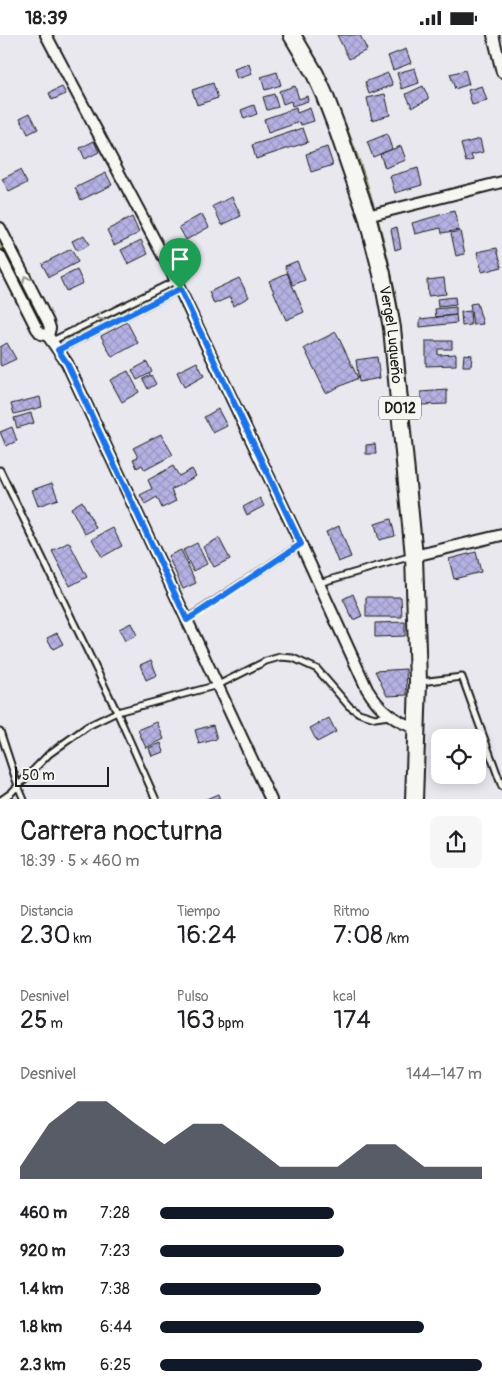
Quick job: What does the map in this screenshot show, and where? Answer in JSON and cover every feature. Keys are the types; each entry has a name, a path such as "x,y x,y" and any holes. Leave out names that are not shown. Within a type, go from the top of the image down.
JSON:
{"main road":[{"name":"Vergel Luqueño","path":"292,35 315,74 324,94 367,215 382,274 392,328 414,556 418,682 414,799"}],"street":[{"path":"46,35 178,285 301,544 367,689 373,700 389,716 416,728"},
{"path":"493,35 502,72"},
{"path":"367,215 502,182"},
{"path":"0,229 48,322 53,342 67,363 271,799"},
{"path":"0,256 40,334 53,342"},
{"path":"414,556 502,535"}],"lane":[{"path":"53,342 178,285"},
{"path":"53,342 178,285"},
{"path":"0,470 117,712 156,799"},
{"path":"187,620 301,544"},
{"path":"319,583 414,556"},
{"path":"1,799 11,793 49,754 88,726 117,712 218,685 266,661 280,657 293,658 317,669 348,706 358,713 375,718 389,716"},
{"path":"418,682 462,677 502,787"},
{"path":"0,731 24,799"}],"green space":[{"path":"327,82 349,132 376,210 395,290 401,328 417,501 424,614 426,703 423,799 420,799 400,345"},
{"path":"0,237 46,328 45,330 42,330 0,247"},
{"path":"167,289 168,292 69,340 67,339"}],"building":[{"path":"337,35 360,35 367,50 349,59"},
{"path":"406,49 411,63 393,70 388,56"},
{"path":"249,64 252,74 237,79 234,69"},
{"path":"415,68 419,83 402,89 397,73"},
{"path":"465,70 469,84 455,89 450,74"},
{"path":"277,72 281,85 265,90 261,77"},
{"path":"388,73 393,85 369,94 365,82"},
{"path":"213,83 218,98 197,105 192,90"},
{"path":"295,86 299,99 307,96 308,101 292,106 291,101 283,104 279,91"},
{"path":"423,86 429,99 412,107 406,94"},
{"path":"482,86 487,101 472,105 468,90"},
{"path":"62,87 66,94 52,100 49,93"},
{"path":"274,94 278,107 267,110 263,97"},
{"path":"385,94 390,115 372,120 367,98"},
{"path":"254,105 257,114 244,119 241,110"},
{"path":"296,108 297,113 310,108 314,121 301,125 300,122 268,133 264,119"},
{"path":"30,113 38,129 28,134 20,118"},
{"path":"303,128 308,142 256,159 252,145"},
{"path":"387,134 392,149 373,157 367,142"},
{"path":"480,139 483,152 471,155 473,160 466,162 461,144"},
{"path":"94,141 99,152 85,159 80,148"},
{"path":"401,146 406,160 385,168 380,154"},
{"path":"327,147 333,165 311,172 306,154"},
{"path":"418,168 422,185 395,193 390,176"},
{"path":"20,170 27,183 9,192 2,179"},
{"path":"106,173 112,185 81,200 75,188"},
{"path":"232,197 241,216 222,225 213,206"},
{"path":"454,211 459,230 442,233 441,228 415,234 412,223"},
{"path":"202,214 209,227 186,240 179,227"},
{"path":"132,217 139,233 114,245 107,230"},
{"path":"397,227 401,248 395,250 391,229"},
{"path":"460,231 465,254 456,256 451,233"},
{"path":"84,235 89,245 77,251 72,241"},
{"path":"141,240 148,254 128,264 121,250"},
{"path":"497,248 502,267 482,272 477,252"},
{"path":"71,249 78,262 49,277 42,264"},
{"path":"297,261 305,280 293,285 285,266"},
{"path":"77,270 83,283 66,291 60,278"},
{"path":"287,273 304,312 286,320 269,281"},
{"path":"239,278 249,297 233,306 230,297 214,304 209,292"},
{"path":"444,278 446,294 428,296 427,280"},
{"path":"455,297 456,305 438,307 437,299"},
{"path":"477,303 483,324 473,325 470,304"},
{"path":"456,307 456,315 436,317 435,309"},
{"path":"470,311 471,325 462,326 461,312"},
{"path":"456,315 457,323 420,327 420,319"},
{"path":"127,322 138,343 112,357 101,336"},
{"path":"336,332 358,378 326,393 304,348"},
{"path":"426,341 452,341 452,349 438,349 438,355 456,354 456,365 426,366"},
{"path":"7,343 16,359 1,366 0,347"},
{"path":"464,354 472,355 471,366 463,366"},
{"path":"377,357 380,378 359,382 356,360"},
{"path":"147,362 152,372 137,380 132,370"},
{"path":"197,362 204,376 184,387 177,372"},
{"path":"128,371 139,392 122,402 110,380"},
{"path":"151,375 156,384 148,389 143,379"},
{"path":"447,390 447,404 421,405 421,392"},
{"path":"40,397 42,407 14,414 11,404"},
{"path":"218,409 227,426 213,433 204,417"},
{"path":"31,413 34,423 17,428 14,418"},
{"path":"12,427 17,441 6,446 0,432"},
{"path":"161,434 173,455 145,470 142,465 137,468 133,459 138,457 133,448"},
{"path":"375,444 376,454 366,454 366,445"},
{"path":"173,466 179,476 192,469 196,476 171,490 176,501 162,508 157,497 145,504 140,495 152,489 148,480"},
{"path":"52,483 58,499 38,506 32,490"},
{"path":"260,498 264,506 247,515 243,507"},
{"path":"82,501 96,528 85,534 71,508"},
{"path":"391,519 395,536 379,540 375,524"},
{"path":"339,526 351,557 338,562 326,532"},
{"path":"113,528 122,546 102,557 92,539"},
{"path":"219,538 230,559 214,567 203,547"},
{"path":"69,542 87,577 70,586 52,551"},
{"path":"197,543 207,564 193,571 183,550"},
{"path":"181,550 196,583 183,589 168,556"},
{"path":"476,552 481,572 454,579 449,559"},
{"path":"353,594 362,616 353,620 343,599"},
{"path":"366,597 401,597 402,617 366,617"},
{"path":"405,622 405,636 375,637 375,623"},
{"path":"131,623 137,635 125,641 119,629"},
{"path":"57,633 63,644 53,649 47,638"},
{"path":"151,660 157,675 146,680 140,665"},
{"path":"406,669 407,695 387,696 375,671"},
{"path":"329,718 336,732 317,742 310,728"},
{"path":"157,722 164,739 146,748 138,730"},
{"path":"213,725 217,739 199,744 195,730"},
{"path":"161,743 164,752 152,756 149,748"},
{"path":"218,794 220,799 206,799"}],"route":[{"path":"180,289 301,544 187,620 67,363 58,350 180,289"}]}
